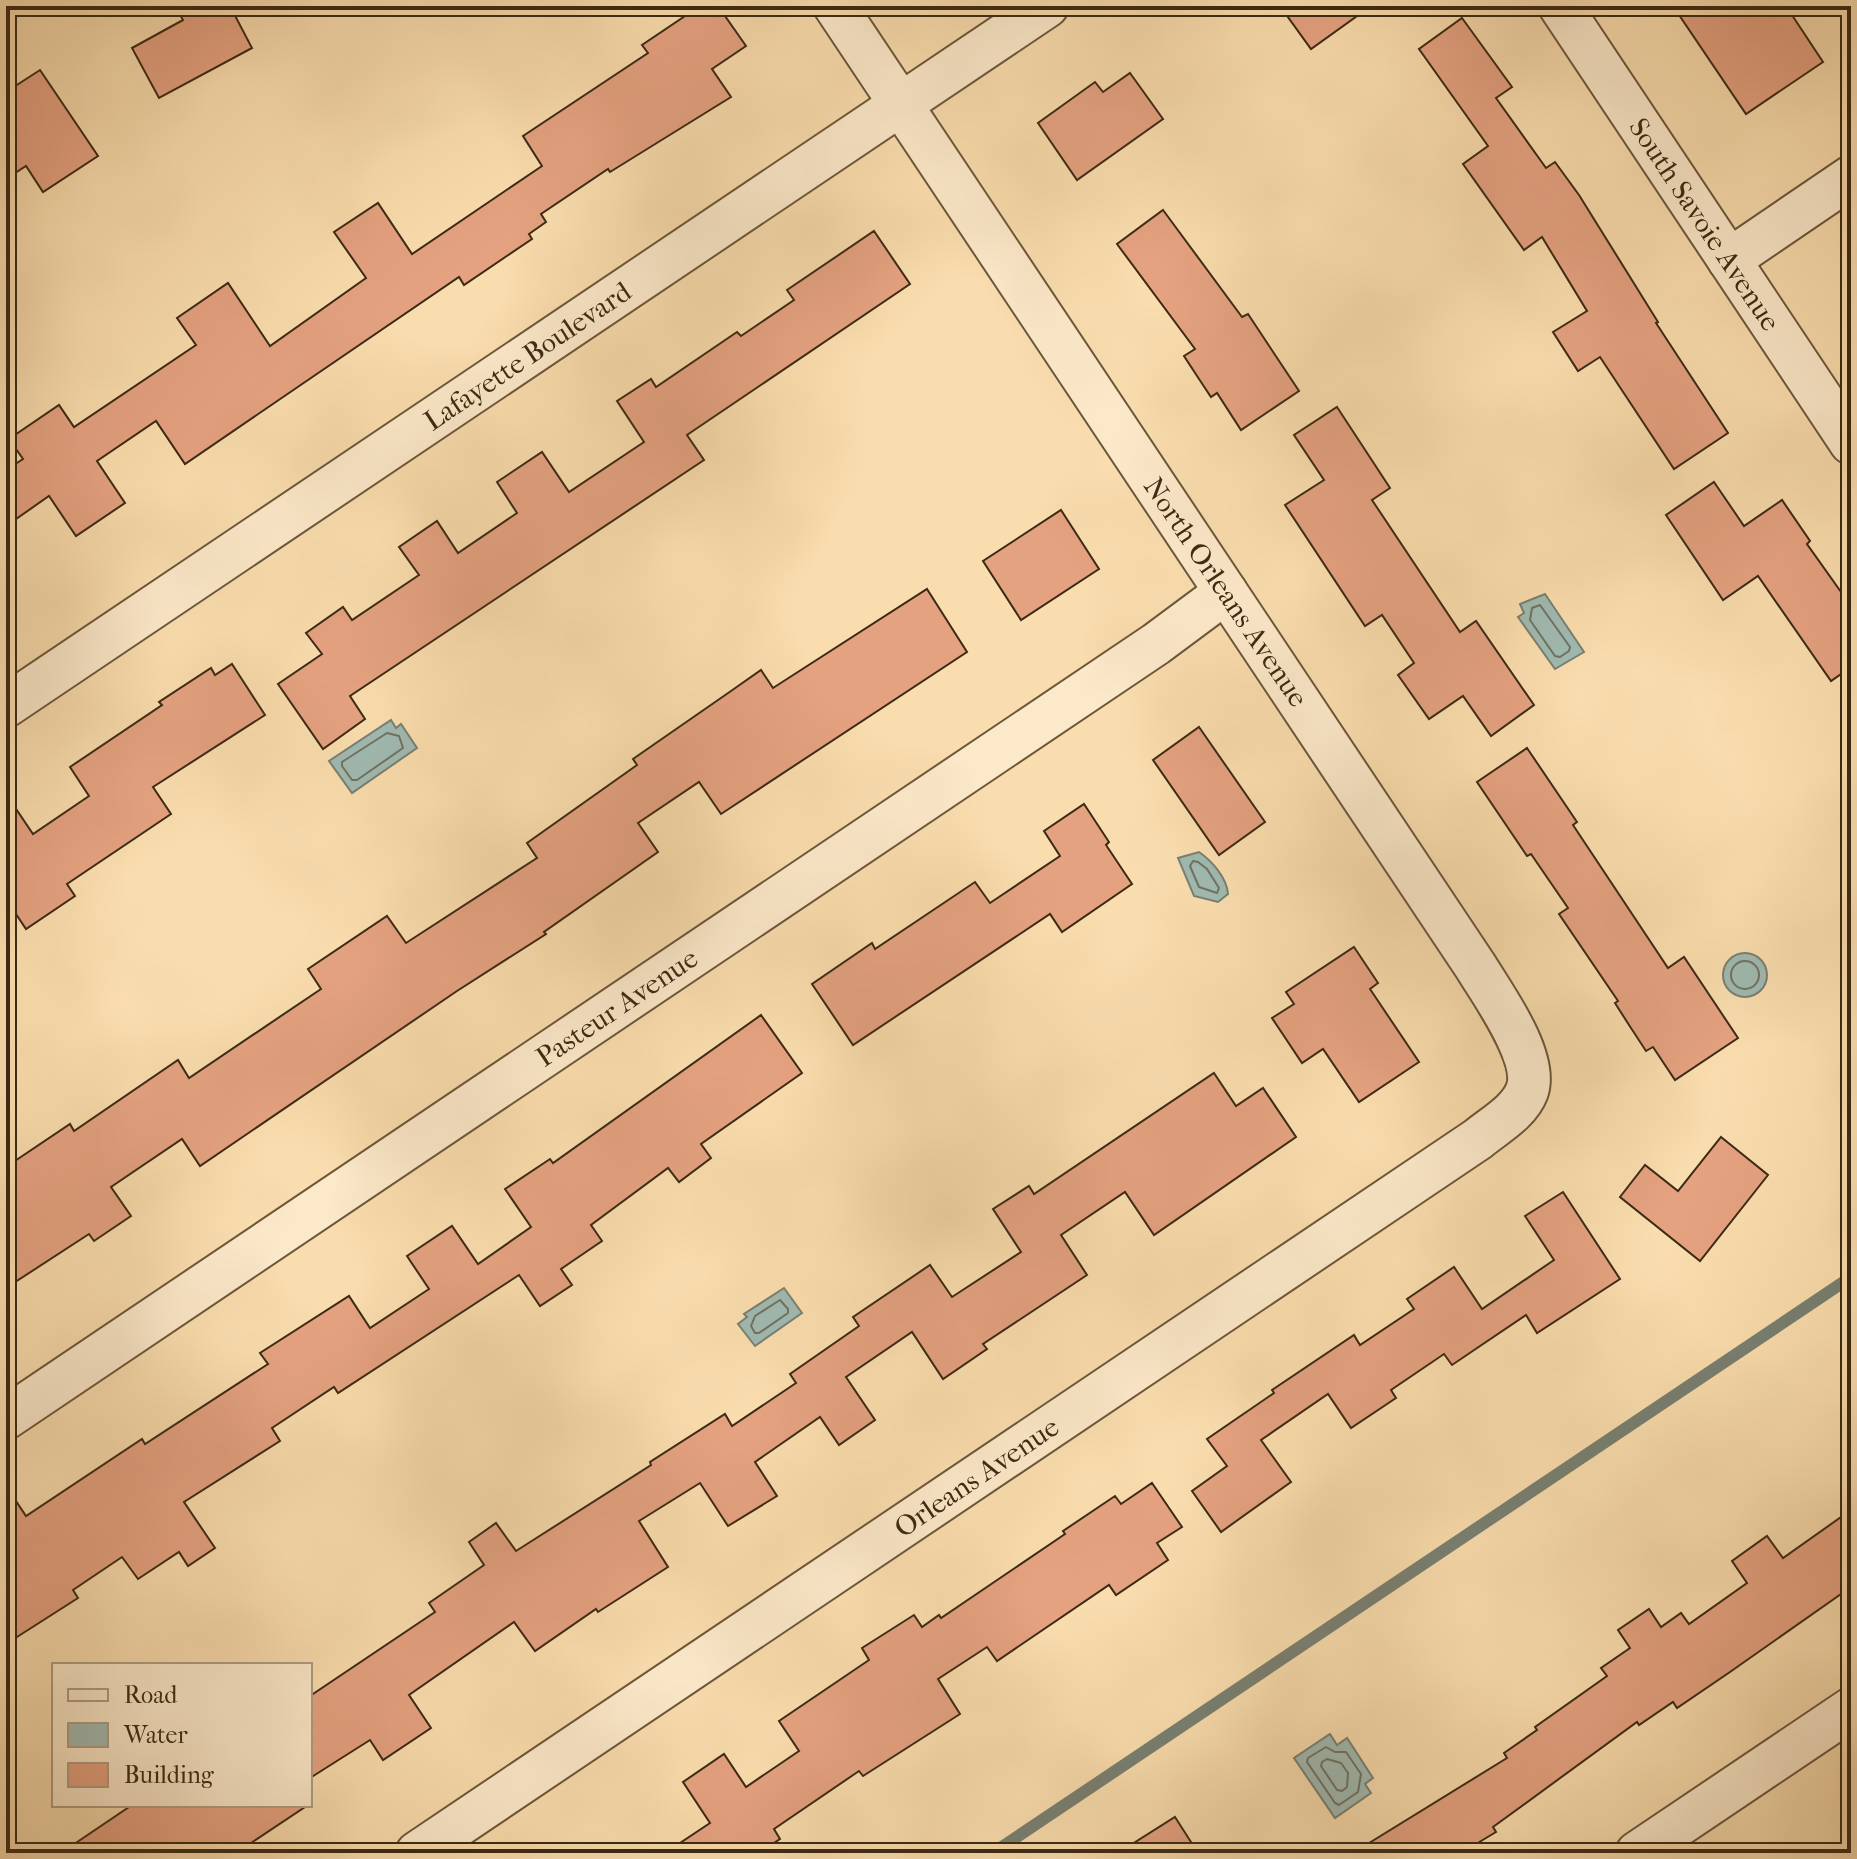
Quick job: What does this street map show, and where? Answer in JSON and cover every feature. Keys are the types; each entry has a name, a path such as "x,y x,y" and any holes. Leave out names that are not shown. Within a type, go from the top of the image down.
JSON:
{"street":[{"name":"North Orleans Avenue","path":"835,6 1476,967 1520,1044 1528,1067 1528,1090"},
{"name":"Lafayette Boulevard","path":"6,706 1047,6"},
{"name":"South Savoie Avenue","path":"1560,6 1851,443"},
{"path":"1729,260 1851,177"},
{"name":"Pasteur Avenue","path":"6,1418 1138,656 1226,592"},
{"name":"Orleans Avenue","path":"417,1853 1478,1139 1516,1109 1528,1090"},
{"path":"1637,1853 1851,1709"}],"water":[{"path":"1545,594 1584,652 1555,669 1518,617 1524,613 1520,604"},
{"path":"391,720 396,728 401,724 417,748 352,793 329,761"},
{"path":"1199,852 1214,865 1225,882 1228,894 1218,902 1194,896 1178,858"},
{"path":"1745,953 1761,959 1767,975 1761,991 1745,997 1729,991 1723,975 1729,959"},
{"path":"784,1288 802,1313 755,1346 738,1324 747,1317 744,1314"},
{"path":"1330,1734 1337,1745 1347,1738 1373,1778 1365,1784 1371,1793 1335,1818 1294,1758"}],"building":[{"path":"175,6 230,6 252,48 159,98 132,48 183,20"},
{"path":"700,6 718,6 746,46 712,69 731,97 610,172 608,169 541,214 546,222 529,234 532,239 464,285 459,277 185,464 156,421 97,461 125,503 76,536 49,496 6,526 6,470 23,459 9,439 59,405 74,427 196,345 177,318 228,283 270,346 366,278 334,232 378,203 412,254 542,166 523,136 648,53 642,45"},
{"path":"1280,6 1371,6 1311,49"},
{"path":"1673,6 1786,6 1823,62 1746,114"},
{"path":"1462,18 1512,87 1496,98 1546,168 1555,162 1579,195 1656,323 1728,433 1674,469 1600,357 1578,371 1553,332 1587,311 1542,237 1524,250 1463,164 1488,146 1419,49"},
{"path":"40,70 98,156 43,192 26,166 6,179 6,92"},
{"path":"1130,73 1163,119 1077,180 1038,123 1095,82 1103,92"},
{"path":"1163,210 1242,317 1248,314 1299,391 1241,430 1217,393 1211,397 1184,356 1195,349 1117,244"},
{"path":"874,231 910,284 687,435 704,460 350,696 365,719 323,749 278,684 322,654 306,633 343,607 352,620 419,575 399,547 437,521 458,553 517,513 497,482 542,452 569,492 644,442 617,401 651,379 656,387 737,332 741,336 794,300 787,290"},
{"path":"1337,407 1390,488 1372,500 1460,632 1476,621 1534,705 1491,736 1463,696 1429,719 1398,675 1414,663 1382,615 1365,626 1285,505 1324,480 1294,435"},
{"path":"1714,482 1744,526 1782,500 1810,541 1807,544 1851,606 1851,667 1831,681 1758,576 1723,600 1666,515"},
{"path":"1061,510 1099,569 1021,620 983,561"},
{"path":"927,589 967,652 721,814 699,782 638,823 658,852 544,932 546,934 200,1166 182,1139 111,1187 131,1216 94,1241 89,1234 6,1288 6,1167 70,1124 74,1131 178,1060 189,1078 321,989 308,969 387,916 406,943 537,858 527,843 637,765 633,759 761,670 773,688"},
{"path":"232,664 265,715 153,787 171,814 67,884 75,896 26,929 6,899 6,794 33,834 89,796 70,767 211,668 215,675"},
{"path":"1199,727 1265,822 1219,855 1153,760"},
{"path":"1527,748 1577,822 1573,825 1668,968 1684,957 1738,1038 1675,1080 1653,1047 1646,1051 1615,1003 1618,1001 1559,914 1568,908 1531,854 1527,856 1477,782"},
{"path":"1084,804 1132,884 1062,932 1050,914 853,1045 812,984 872,943 875,949 975,882 990,903 1060,856 1044,831"},
{"path":"1354,947 1378,983 1370,989 1419,1062 1359,1102 1323,1049 1302,1063 1272,1018 1294,1004 1286,992"},
{"path":"761,1015 802,1073 701,1144 711,1158 679,1182 668,1168 591,1225 602,1241 561,1269 572,1285 540,1306 519,1275 338,1393 334,1387 272,1428 280,1441 184,1502 215,1548 188,1566 179,1552 138,1579 122,1557 73,1590 78,1598 6,1644 6,1486 26,1516 142,1439 145,1444 268,1364 260,1353 349,1296 370,1328 429,1289 407,1256 452,1226 478,1264 531,1227 505,1189 550,1159 553,1163"},
{"path":"1214,1073 1236,1106 1263,1088 1296,1137 1154,1235 1125,1192 1061,1235 1087,1275 983,1344 987,1349 943,1379 912,1332 846,1377 875,1420 839,1445 820,1417 755,1462 777,1496 728,1526 700,1483 639,1521 668,1567 598,1612 596,1609 535,1651 514,1622 409,1695 431,1728 383,1760 370,1740 312,1777 312,1695 435,1612 429,1603 484,1565 469,1542 496,1523 516,1551 725,1414 732,1426 796,1383 790,1374 859,1326 853,1317 930,1265 952,1297 1021,1252 993,1209 1029,1186 1034,1194"},
{"path":"1721,1137 1768,1175 1700,1261 1620,1197 1645,1165 1678,1191"},
{"path":"1563,1192 1620,1279 1537,1333 1526,1315 1452,1365 1444,1354 1391,1390 1396,1398 1351,1428 1328,1394 1261,1440 1291,1482 1221,1532 1192,1491 1227,1466 1207,1439 1274,1393 1272,1390 1354,1335 1360,1345 1414,1309 1407,1299 1454,1267 1482,1309 1554,1260 1525,1216"},
{"path":"1152,1483 1182,1527 1157,1543 1168,1560 1116,1595 1109,1585 997,1661 987,1647 938,1679 960,1714 863,1776 859,1771 774,1829 780,1839 759,1853 665,1853 710,1823 683,1782 724,1754 746,1787 799,1751 779,1721 869,1660 862,1648 914,1615 922,1627 939,1615 941,1618 1065,1534 1063,1531 1115,1496 1121,1504"},
{"path":"1851,1510 1851,1587 1730,1672 1677,1708 1673,1702 1639,1725 1637,1722 1493,1827 1496,1832 1461,1853 1353,1853 1507,1758 1504,1753 1537,1730 1535,1727 1607,1676 1601,1668 1630,1648 1618,1630 1649,1609 1661,1627 1681,1613 1689,1624 1747,1583 1732,1561 1767,1536 1783,1558"},
{"path":"129,1807 305,1807 236,1853 61,1853"},
{"path":"1175,1817 1198,1853 1118,1853"}],"waterway":[{"path":"993,1853 1851,1277"}]}
